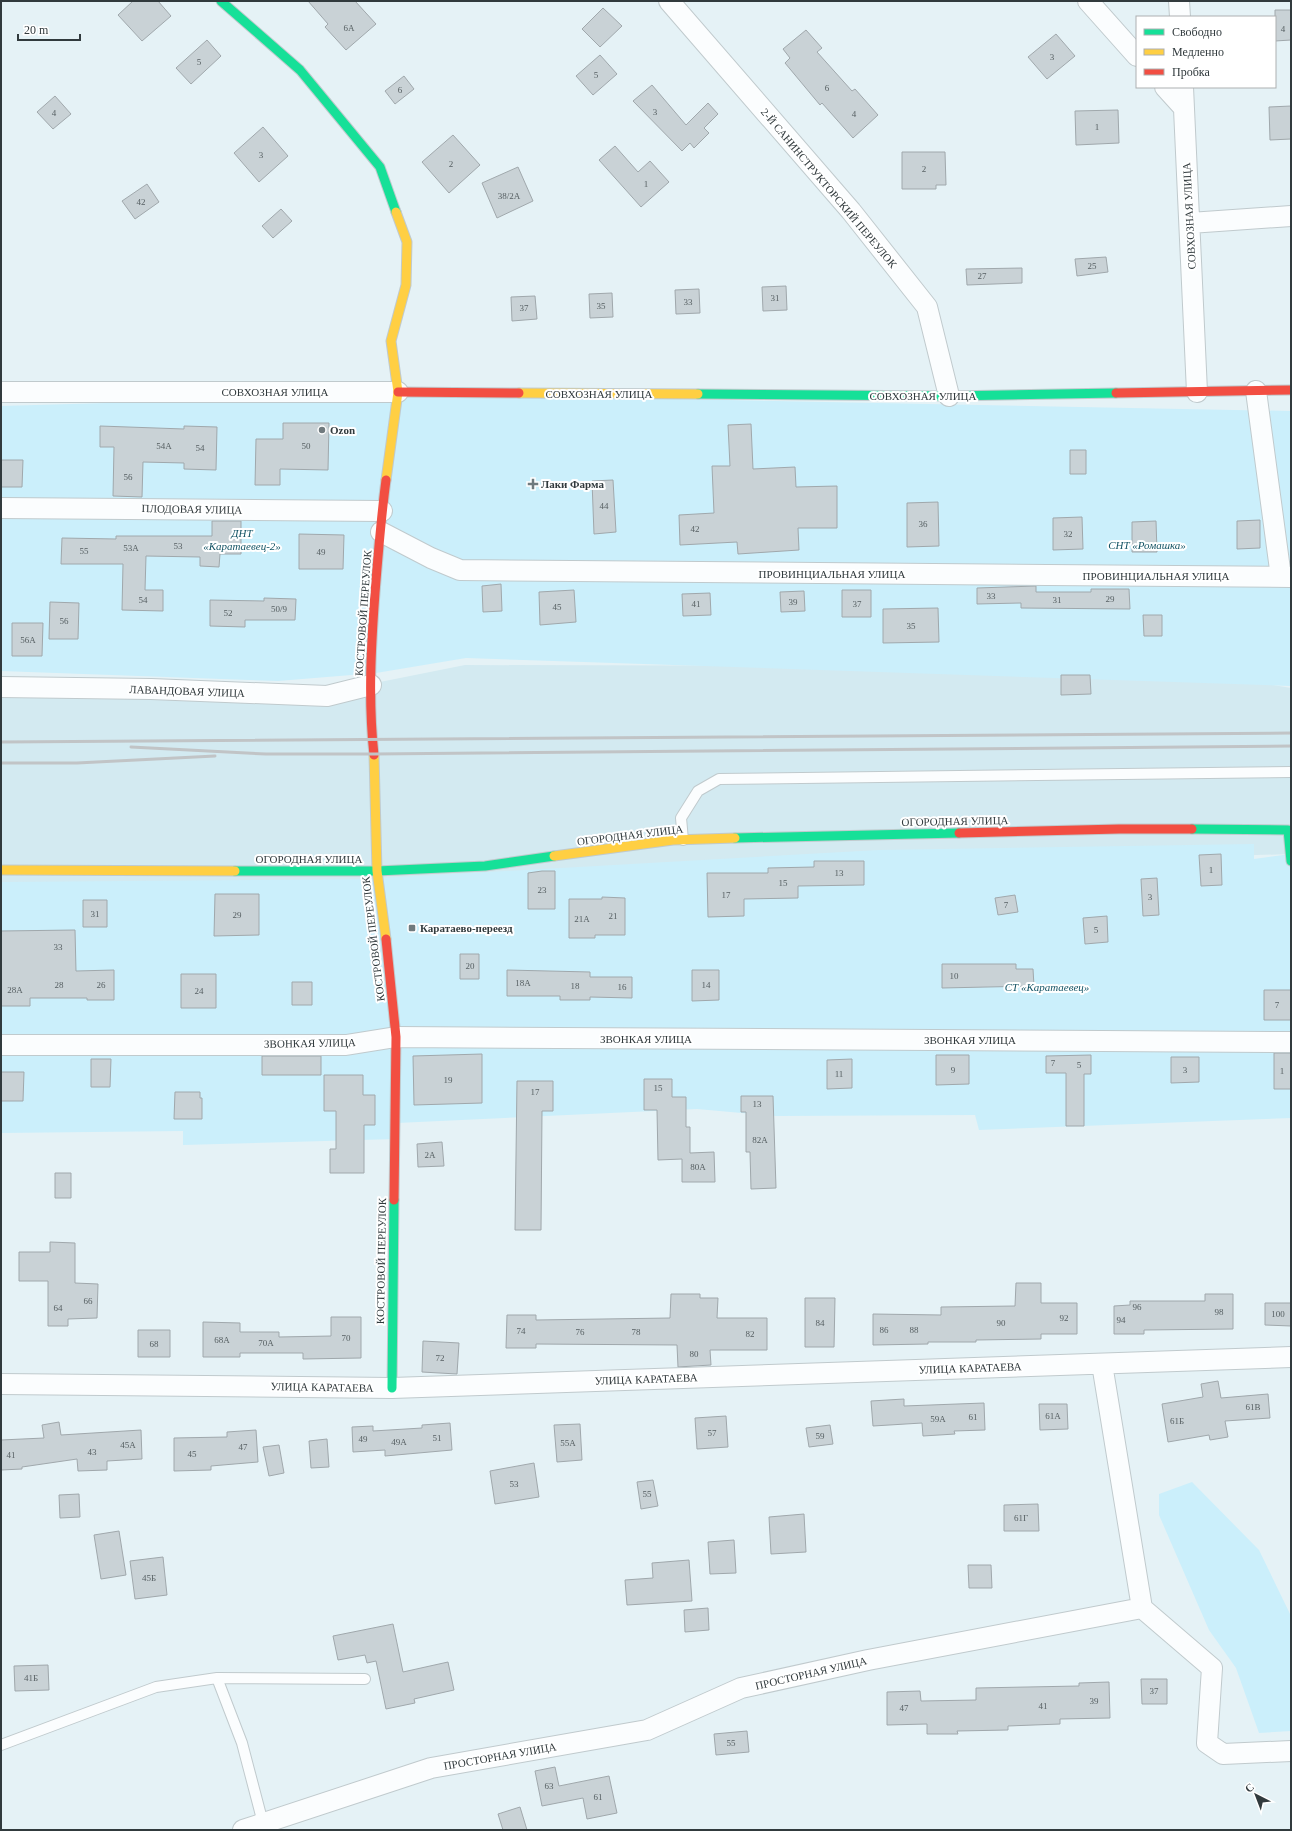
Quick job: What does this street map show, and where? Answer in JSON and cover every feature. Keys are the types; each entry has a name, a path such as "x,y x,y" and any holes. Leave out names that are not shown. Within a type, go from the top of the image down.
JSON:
{"street":[{"name":"КОСТРОВОЙ ПЕРЕУЛОК","path":"221,1 300,70 380,167 407,242 406,286 391,341 398,392 382,511 370,661 377,871 387,947 396,1037 392,1388"},
{"name":"2-Й САНИНСТРУКТОРСКИЙ ПЕРЕУЛОК","path":"669,1 852,211 928,307 949,396"},
{"path":"1088,1 1136,55"},
{"path":"1180,1 1180,16"},
{"path":"1166,88 1184,108"},
{"name":"СОВХОЗНАЯ УЛИЦА","path":"1183,88 1197,392"},
{"path":"1190,223 1291,216"},
{"path":"1256,390 1286,577"},
{"name":"СОВХОЗНАЯ УЛИЦА","path":"1,392 398,392 949,396 1291,390"},
{"name":"ПЛОДОВАЯ УЛИЦА","path":"1,508 382,511"},
{"name":"ПРОВИНЦИАЛЬНАЯ УЛИЦА","path":"381,532 431,558 460,570 1286,577"},
{"name":"ЛАВАНДОВАЯ УЛИЦА","path":"1,687 144,689 327,696 371,685"},
{"name":"ОГОРОДНАЯ УЛИЦА","path":"1,870 377,871 485,866 673,840 1119,829 1288,830 1291,860"},
{"name":"ЗВОНКАЯ УЛИЦА","path":"1,1045 346,1044 396,1037 1291,1042"},
{"name":"УЛИЦА КАРАТАЕВА","path":"1,1384 392,1388 1291,1357"},
{"path":"1102,1364 1142,1608 1212,1668 1207,1743 1223,1754 1291,1751"},
{"name":"ПРОСТОРНАЯ УЛИЦА","path":"243,1830 431,1768 648,1730 741,1688 868,1660 1142,1608"}],"lane":[{"path":"683,840 682,818 698,791 719,779 1291,772"},
{"path":"216,1678 242,1743 263,1823"},
{"path":"1,1746 156,1687 216,1678 365,1679"}],"shaded area":[{"path":"465,665 1162,667 1291,688 1291,854 395,882 1,883 1,691 340,690"}],"green space":[{"name":"СНТ «Ромашка»","path":"420,394 1291,411 1291,686 466,658 376,673 278,681 1,671 1,406"},
{"name":"СТ «Каратаевец»","path":"1254,844 1254,859 1291,854 1291,1118 979,1130 975,1115 776,1116 697,1109 397,1123 396,1139 183,1145 183,1131 1,1133 1,882 365,879 879,850"},
{"path":"1192,1482 1259,1550 1291,1616 1291,1731 1259,1733 1236,1668 1209,1630 1159,1515 1159,1494"}],"building":[{"path":"133,1 158,1 171,16 142,41 118,15"},
{"path":"308,1 355,1 376,24 346,50 325,27 328,24"},
{"path":"603,8 622,26 600,47 582,29"},
{"path":"1275,10 1291,10 1291,40 1276,41"},
{"path":"806,30 822,48 817,52 852,91 855,89 878,115 853,138 822,103 820,105 785,63 790,58 783,49"},
{"path":"1056,34 1075,56 1047,79 1028,57"},
{"path":"207,40 221,56 191,84 176,68"},
{"path":"600,55 617,74 593,95 576,76"},
{"path":"404,76 414,89 395,104 385,91"},
{"path":"652,85 686,125 708,103 718,114 704,128 709,133 694,148 690,143 682,151 633,101"},
{"path":"55,96 71,114 53,129 37,112"},
{"path":"1291,106 1291,139 1270,140 1269,107"},
{"path":"1118,110 1119,143 1076,145 1075,111"},
{"path":"263,127 288,156 259,182 234,153"},
{"path":"453,135 480,165 449,193 422,162"},
{"path":"615,146 638,172 650,161 669,182 641,207 599,160"},
{"path":"902,152 945,152 946,185 936,185 936,189 902,189"},
{"path":"518,167 533,201 497,218 482,183"},
{"path":"147,184 159,202 135,219 122,201"},
{"path":"281,209 292,221 273,238 262,226"},
{"path":"1106,257 1108,272 1077,276 1075,259"},
{"path":"1022,268 1022,283 967,285 966,269"},
{"path":"786,286 787,310 763,311 762,287"},
{"path":"699,289 700,313 676,314 675,290"},
{"path":"612,293 613,317 590,318 589,294"},
{"path":"535,296 537,319 512,321 511,297"},
{"path":"283,423 329,423 328,470 280,469 280,485 255,485 256,439 283,439"},
{"path":"751,424 753,469 795,467 796,487 837,486 837,528 798,528 799,550 738,554 737,542 680,545 679,515 714,513 712,466 730,466 728,425"},
{"path":"100,426 184,429 184,426 217,427 216,470 184,469 184,463 143,462 142,497 113,496 114,447 100,447"},
{"path":"1070,450 1086,450 1086,474 1070,474"},
{"path":"1,460 23,460 22,487 1,487"},
{"path":"613,480 616,532 594,534 592,481"},
{"path":"938,502 939,546 907,547 907,503"},
{"path":"1082,517 1083,549 1053,550 1053,518"},
{"path":"1260,520 1260,548 1237,549 1237,521"},
{"path":"212,521 241,521 241,554 220,554 219,567 200,566 200,557 146,556 145,590 163,590 163,611 122,610 123,564 61,564 62,538 116,539 116,536 212,536"},
{"path":"1156,521 1157,552 1132,552 1132,522"},
{"path":"299,534 344,535 343,569 299,569"},
{"path":"501,584 502,611 483,612 482,586"},
{"path":"1036,586 1036,592 1091,592 1091,589 1129,589 1130,609 1021,608 1021,603 977,604 977,588"},
{"path":"574,590 576,622 540,625 539,592"},
{"path":"842,590 871,590 871,617 842,617"},
{"path":"804,591 805,611 781,612 780,592"},
{"path":"710,593 711,615 683,616 682,594"},
{"path":"264,598 296,599 295,620 245,620 245,627 210,626 210,600 264,601"},
{"path":"50,602 79,603 78,639 49,639"},
{"path":"938,608 939,642 883,643 883,609"},
{"path":"1143,615 1162,615 1162,636 1144,636"},
{"path":"12,623 43,623 42,656 12,656"},
{"path":"1061,675 1090,675 1091,694 1061,695"},
{"path":"1221,854 1222,885 1201,886 1199,855"},
{"path":"814,861 864,861 864,885 798,886 798,898 744,899 744,916 708,917 707,873 768,873 768,868 814,867"},
{"path":"555,871 555,909 528,909 528,873"},
{"path":"1157,878 1159,915 1143,916 1141,879"},
{"path":"215,894 259,894 259,935 214,936"},
{"path":"1015,895 1018,912 998,915 995,898"},
{"path":"602,897 625,898 625,935 595,935 595,938 569,938 569,899 602,899"},
{"path":"83,900 107,900 107,927 83,927"},
{"path":"1107,916 1108,942 1085,944 1083,918"},
{"path":"75,930 76,971 114,970 114,1000 87,1000 87,998 30,998 30,1006 1,1006 1,931"},
{"path":"460,954 479,954 479,979 460,979"},
{"path":"942,964 1016,964 1016,969 1033,969 1034,986 942,988"},
{"path":"507,970 590,972 590,977 632,977 632,998 590,997 590,1000 560,1000 560,996 507,996"},
{"path":"692,970 719,970 719,1000 692,1001"},
{"path":"181,974 216,974 216,1008 181,1008"},
{"path":"292,982 312,982 312,1005 292,1005"},
{"path":"1264,990 1291,990 1291,1020 1264,1020"},
{"path":"1274,1053 1291,1053 1291,1089 1274,1089"},
{"path":"482,1054 482,1103 414,1105 413,1056"},
{"path":"936,1055 969,1055 969,1084 936,1085"},
{"path":"1091,1055 1091,1074 1084,1074 1084,1126 1066,1126 1066,1073 1046,1073 1046,1056"},
{"path":"262,1056 321,1056 321,1075 262,1075"},
{"path":"1171,1057 1199,1057 1199,1082 1171,1083"},
{"path":"91,1059 111,1059 110,1087 91,1087"},
{"path":"852,1059 852,1088 827,1089 827,1060"},
{"path":"1,1072 24,1072 23,1101 1,1101"},
{"path":"324,1075 363,1075 363,1095 375,1095 375,1125 364,1125 364,1173 330,1173 330,1149 336,1149 336,1111 324,1111"},
{"path":"644,1079 672,1079 672,1097 686,1097 686,1127 690,1127 690,1153 714,1152 715,1182 682,1182 682,1159 658,1160 657,1110 644,1110"},
{"path":"517,1081 553,1081 553,1111 542,1111 541,1230 515,1230"},
{"path":"175,1092 200,1092 200,1098 202,1098 202,1119 174,1119"},
{"path":"741,1096 773,1096 776,1188 751,1189 750,1152 746,1152 746,1112 741,1112"},
{"path":"442,1142 444,1166 418,1167 417,1144"},
{"path":"55,1173 71,1173 71,1198 55,1198"},
{"path":"50,1242 75,1243 75,1283 98,1284 97,1318 68,1319 68,1326 48,1326 48,1281 19,1281 19,1252 50,1252"},
{"path":"1016,1283 1041,1283 1041,1303 1077,1303 1077,1334 1041,1334 1041,1339 976,1340 976,1342 928,1342 928,1344 873,1345 873,1314 941,1315 941,1307 1015,1306"},
{"path":"671,1294 700,1294 700,1298 718,1298 717,1318 767,1318 767,1350 710,1350 711,1365 678,1367 677,1345 536,1344 536,1348 506,1348 507,1315 536,1315 536,1320 670,1318"},
{"path":"1205,1294 1233,1294 1233,1329 1144,1330 1144,1334 1114,1334 1114,1306 1130,1305 1130,1301 1205,1301"},
{"path":"805,1298 835,1298 834,1347 805,1347"},
{"path":"1265,1303 1291,1303 1291,1326 1265,1325"},
{"path":"331,1317 361,1317 361,1358 303,1359 303,1353 240,1353 240,1357 203,1357 203,1322 240,1323 240,1332 279,1332 279,1337 331,1336"},
{"path":"138,1330 170,1330 170,1357 138,1357"},
{"path":"423,1341 459,1343 457,1374 422,1372"},
{"path":"1218,1381 1221,1398 1268,1394 1270,1418 1225,1421 1228,1437 1210,1440 1209,1435 1168,1442 1162,1404 1203,1397 1201,1384"},
{"path":"904,1399 904,1406 984,1403 985,1430 954,1431 955,1434 923,1436 922,1423 873,1426 871,1401"},
{"path":"1039,1404 1067,1404 1068,1429 1040,1430"},
{"path":"726,1416 728,1447 697,1449 695,1418"},
{"path":"59,1422 61,1435 141,1430 142,1459 107,1461 107,1470 78,1471 77,1459 22,1467 22,1469 1,1470 1,1440 44,1438 42,1425"},
{"path":"450,1423 452,1450 385,1456 385,1450 353,1452 352,1427 373,1426 373,1431 422,1428 422,1425"},
{"path":"580,1424 582,1460 557,1462 554,1425"},
{"path":"830,1425 833,1444 809,1447 806,1428"},
{"path":"256,1430 258,1462 211,1466 211,1470 174,1471 174,1438 227,1437 227,1432"},
{"path":"327,1439 329,1467 311,1468 309,1441"},
{"path":"279,1445 284,1473 269,1476 263,1447"},
{"path":"534,1463 539,1497 495,1504 490,1471"},
{"path":"653,1480 658,1506 641,1509 637,1482"},
{"path":"79,1494 80,1517 60,1518 59,1495"},
{"path":"1038,1504 1039,1531 1004,1531 1004,1505"},
{"path":"804,1514 806,1552 771,1554 769,1517"},
{"path":"119,1531 126,1575 101,1579 94,1535"},
{"path":"734,1540 736,1573 710,1574 708,1542"},
{"path":"163,1557 167,1595 135,1599 130,1561"},
{"path":"689,1560 692,1601 627,1605 625,1580 653,1578 652,1563"},
{"path":"968,1565 991,1565 992,1588 969,1588"},
{"path":"708,1608 709,1630 685,1632 684,1610"},
{"path":"393,1624 403,1672 448,1662 454,1690 414,1699 415,1703 386,1709 376,1661 367,1663 365,1655 338,1660 333,1636"},
{"path":"48,1665 49,1690 15,1691 14,1666"},
{"path":"1141,1679 1167,1679 1167,1704 1142,1704"},
{"path":"1109,1682 1110,1718 1060,1719 1060,1724 1008,1726 1008,1730 957,1731 958,1734 927,1734 927,1724 887,1725 887,1692 920,1691 921,1701 976,1700 976,1688 1079,1686 1079,1683"},
{"path":"747,1731 749,1752 716,1755 714,1734"},
{"path":"555,1767 559,1786 609,1776 617,1813 587,1819 583,1798 542,1806 535,1771"},
{"path":"520,1807 527,1830 503,1830 498,1814"}],"railway":[{"path":"1,742 1291,733"},
{"path":"131,747 266,754 374,754 1291,746"},
{"path":"1,763 77,763 215,756"}],"traffic: fast":[{"path":"221,1 300,70 380,167 396,212"},
{"path":"698,394 949,396 1116,393"},
{"path":"1192,829 1288,830 1291,861"},
{"path":"735,838 959,833"},
{"path":"235,871 377,871 485,866 554,856"},
{"path":"392,1388 394,1200"}],"traffic: slow":[{"path":"386,480 398,392 391,341 406,285 407,242 396,212"},
{"path":"519,393 698,394"},
{"path":"374,755 377,871 386,939"},
{"path":"554,856 673,840 735,838"},
{"path":"1,870 235,871"}],"traffic: jam":[{"path":"1116,393 1291,390"},
{"path":"398,392 519,393"},
{"path":"374,755 371,714 371,654 377,565 386,480"},
{"path":"959,833 1119,829 1192,829"},
{"path":"386,939 396,1037 394,1200"}],"place":[{"name":"Ozon","path":"322,430"},
{"name":"Лаки Фарма","path":"533,484"},
{"name":"Каратаево-переезд","path":"412,928"}],"park label":[{"name":"ДНТ «Каратаевец-2»","path":"242,539"}]}
